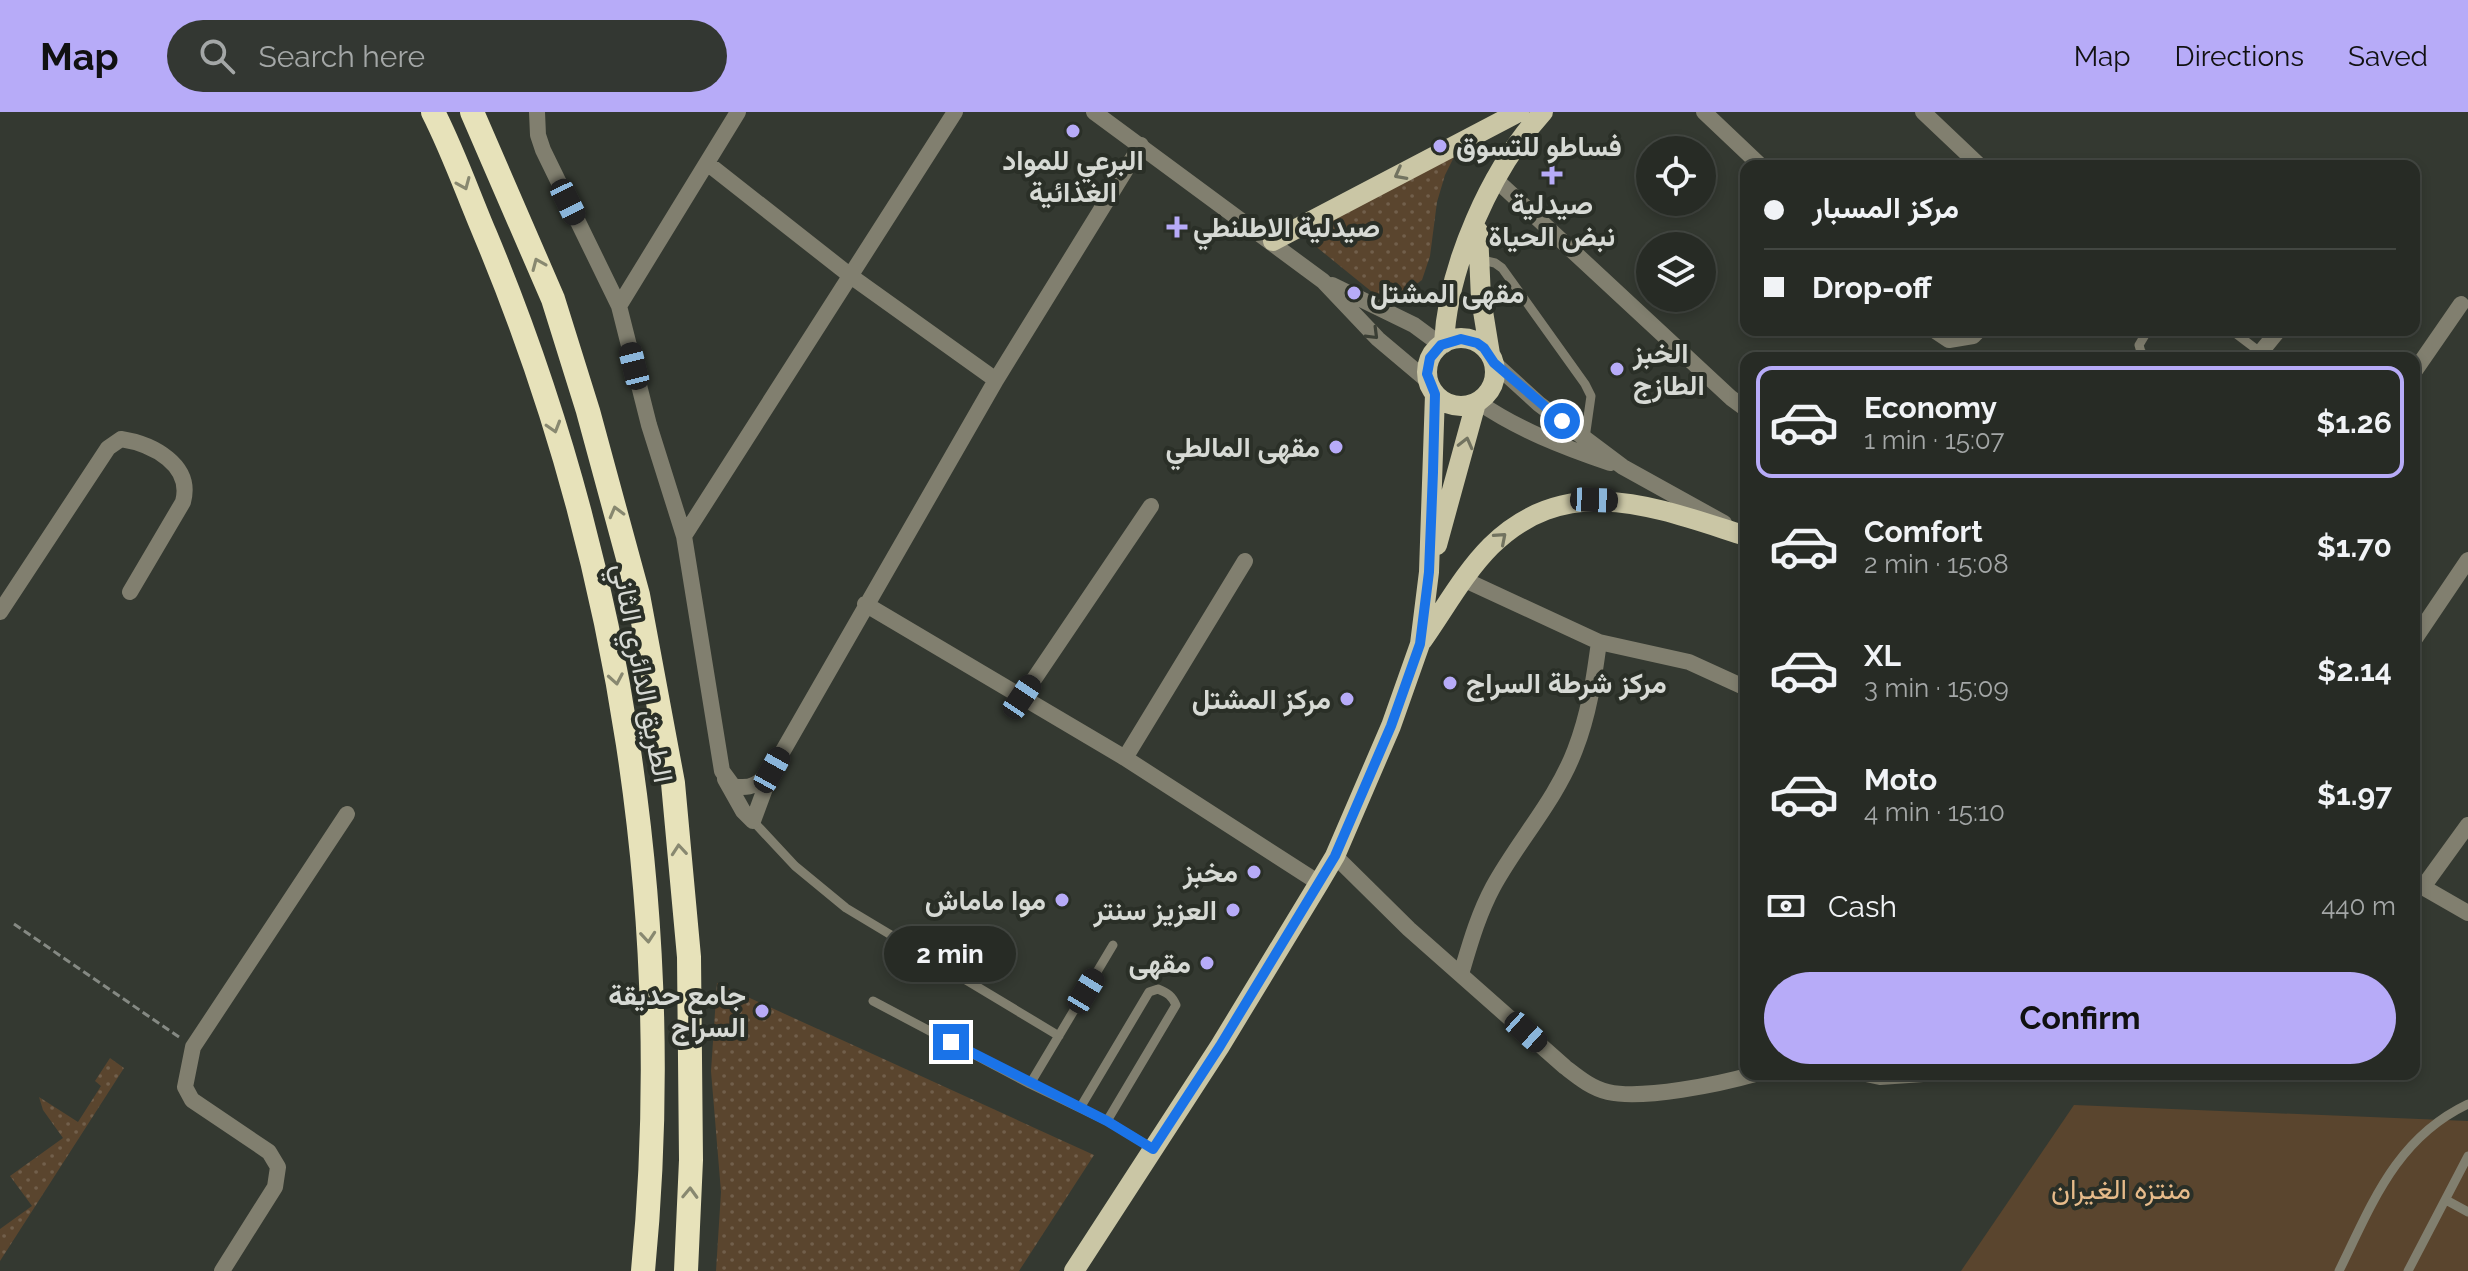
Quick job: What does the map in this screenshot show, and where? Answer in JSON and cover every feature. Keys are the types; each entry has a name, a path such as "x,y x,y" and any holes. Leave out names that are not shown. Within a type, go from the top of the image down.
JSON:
{"highway":[{"name":"الطريق الدائري الثاني","path":"433,112 517,311 555,428 602,598 635,790 650,964 652,1183 643,1271"},
{"name":"الطريق الدائري الثاني","path":"472,112 553,299 588,411 638,595 673,783 689,957 691,1160 686,1271"}],"main road":[{"path":"1273,241 1519,112"},
{"path":"1442,344 1453,285 1494,178 1510,152 1543,112"},
{"path":"1478,219 1478,259 1492,358 1494,381 1485,397 1477,403 1458,406 1441,400 1432,388 1427,374 1430,358 1442,344 1452,340 1469,340 1477,343 1492,358"},
{"path":"1074,1271 1220,1046 1335,856 1391,726 1420,644 1429,572 1432,388"},
{"path":"1429,572 1477,403"},
{"path":"1420,644 1490,548 1510,530 1539,513 1574,502 1614,500 1740,534"}],"street":[{"path":"537,112 538,135 543,150 619,306 649,425 684,536 722,771 735,798 753,821"},
{"path":"619,306 738,112"},
{"path":"684,536 955,112"},
{"path":"1094,112 1273,241 1323,281 1378,339 1432,388"},
{"path":"1704,112 1755,160"},
{"path":"1923,112 1974,160"},
{"path":"753,821 772,770 865,604 996,380 1141,145"},
{"path":"707,163 852,277 996,380"},
{"path":"1494,178 1740,404"},
{"path":"1323,281 1414,325 1442,344"},
{"path":"2420,363 2461,304"},
{"path":"1943,336 1949,340 1973,336"},
{"path":"2260,352 2274,336"},
{"path":"1492,358 1539,404 1623,467 1740,533"},
{"path":"1477,403 1553,442 1623,467"},
{"path":"0,612 108,448 121,439 141,442 164,456 182,474 187,487 183,502 130,592"},
{"path":"1022,697 1151,506"},
{"path":"2420,631 2468,560"},
{"path":"1125,758 1245,561"},
{"path":"1465,580 1599,642 1689,662 1740,685"},
{"path":"865,604 1125,758 1319,883"},
{"path":"1461,974 1475,927 1493,887 1575,751 1593,694 1599,642"},
{"path":"722,771 733,786 750,788 758,785 772,770"},
{"path":"222,1271 275,1187 278,1167 269,1152 192,1100 185,1087 193,1047 347,814"},
{"path":"2420,883 2468,825"},
{"path":"1335,856 1409,929 1589,1085 1608,1092 1636,1094 1717,1084 1740,1078"},
{"path":"2420,885 2468,913"}],"lane":[{"path":"1478,259 1502,268 1585,384 1591,396 1585,438"},
{"path":"2237,336 2255,352"},
{"path":"753,821 795,866 846,908 1059,1036"},
{"path":"1030,1084 1113,945"},
{"path":"1080,1108 1149,992 1158,989 1167,992 1176,1005 1107,1121"},
{"path":"873,1001 1107,1121 1153,1149"},
{"path":"2339,1271 2384,1179 2416,1140 2468,1104"},
{"path":"2408,1271 2468,1156"},
{"path":"2446,1200 2468,1212"}],"path":[{"path":"14,924 193,1047"}],"green space":[{"path":"1458,149 1445,175 1437,202 1430,256 1422,280 1400,296 1377,296 1298,232"},
{"path":"717,983 1094,1155 1019,1271 716,1271 721,1192 711,1071"},
{"path":"110,1058 124,1068 0,1261 0,1229 32,1206 10,1176 63,1138 43,1110 39,1097 78,1122 101,1086 95,1081"},
{"name":"منتزه الغيران","path":"2074,1105 2468,1121 2468,1271 1961,1271"}],"place":[{"name":"البرعي للمواد الغذائية","path":"1073,131"},
{"name":"فساطو للتسوق","path":"1440,146"},
{"name":"صيدلية نبض الحياة","path":"1552,174"},
{"name":"صيدلية الاطلنطي","path":"1177,227"},
{"name":"مقهى المشتل","path":"1354,293"},
{"name":"الخبز الطازج","path":"1617,369"},
{"name":"مقهى المالطي","path":"1336,447"},
{"name":"مركز شرطة السراج","path":"1450,683"},
{"name":"مركز المشتل","path":"1347,699"},
{"name":"مخبز","path":"1254,872"},
{"name":"موا ماماش","path":"1062,900"},
{"name":"العزيز سنتر","path":"1233,910"},
{"name":"مقهى","path":"1207,963"},
{"name":"جامع حديقة السراج","path":"762,1011"}],"route":[{"path":"951,1042 1107,1121 1153,1149 1220,1046 1335,856 1391,726 1420,644 1429,572 1433,472 1435,394 1427,374 1430,358 1441,345 1452,340 1477,343 1490,354 1494,363 1562,421"}]}
